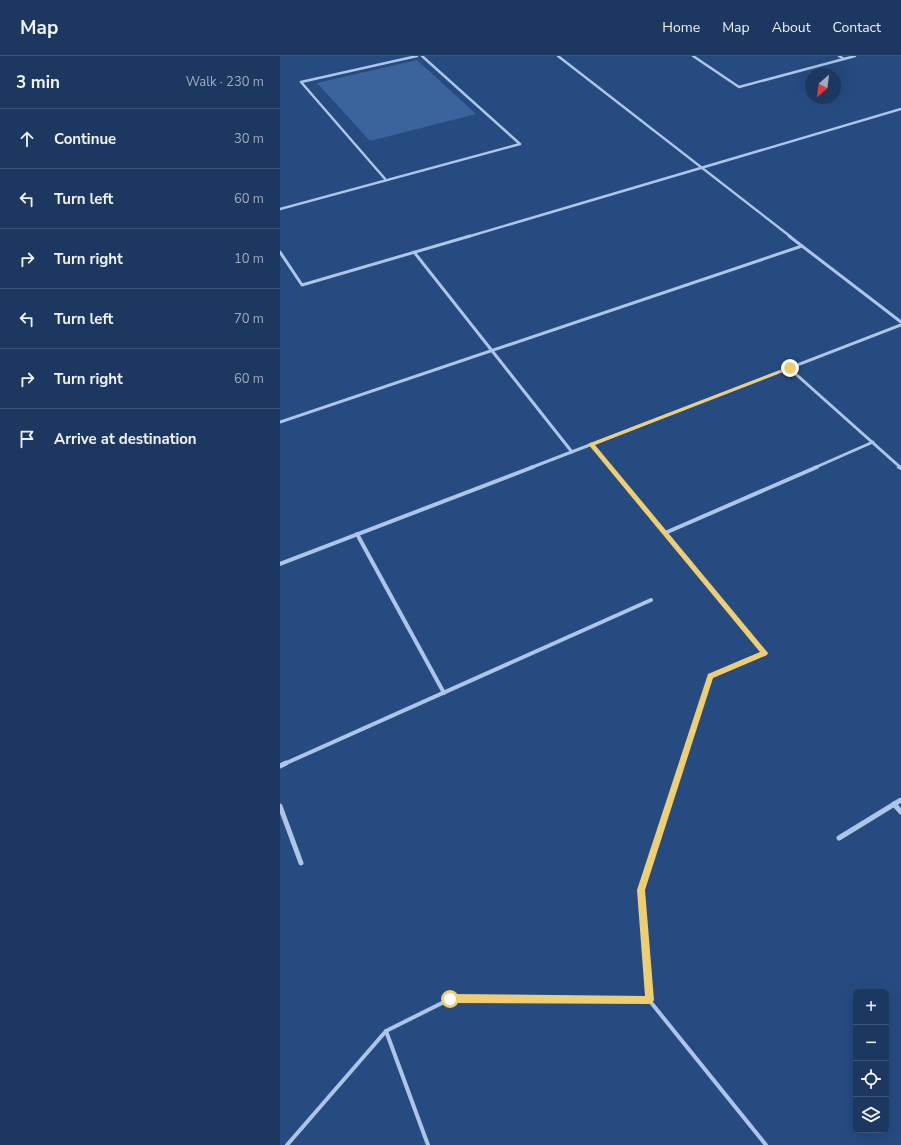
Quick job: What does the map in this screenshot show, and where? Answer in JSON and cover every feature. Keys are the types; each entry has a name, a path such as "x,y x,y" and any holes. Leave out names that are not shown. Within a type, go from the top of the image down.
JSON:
{"street":[{"path":"386,180 301,82 417,56"},
{"path":"280,209 520,144 422,56"},
{"path":"558,56 901,323"},
{"path":"693,56 739,87 855,56"},
{"path":"839,56 844,59"},
{"path":"280,252 302,285 901,109"},
{"path":"280,422 802,246"},
{"path":"414,252 572,452"},
{"path":"280,564 790,368 901,323"},
{"path":"790,368 901,468"},
{"path":"665,533 873,442"},
{"path":"591,444 747,632"},
{"path":"357,534 444,693"},
{"path":"280,766 651,600"},
{"path":"839,838 901,800"},
{"path":"894,804 901,812"},
{"path":"280,806 301,863"}],"lane":[{"path":"747,632 765,653 710,676 641,890 649,1000 766,1145"},
{"path":"287,1145 386,1031 450,999 649,1000"},
{"path":"386,1031 428,1145"}],"shaded area":[{"path":"417,60 476,114 370,141 317,83"}],"route":[{"path":"450,999 649,1000 641,890 687,744 710,676 765,653 591,444 790,368"}]}
